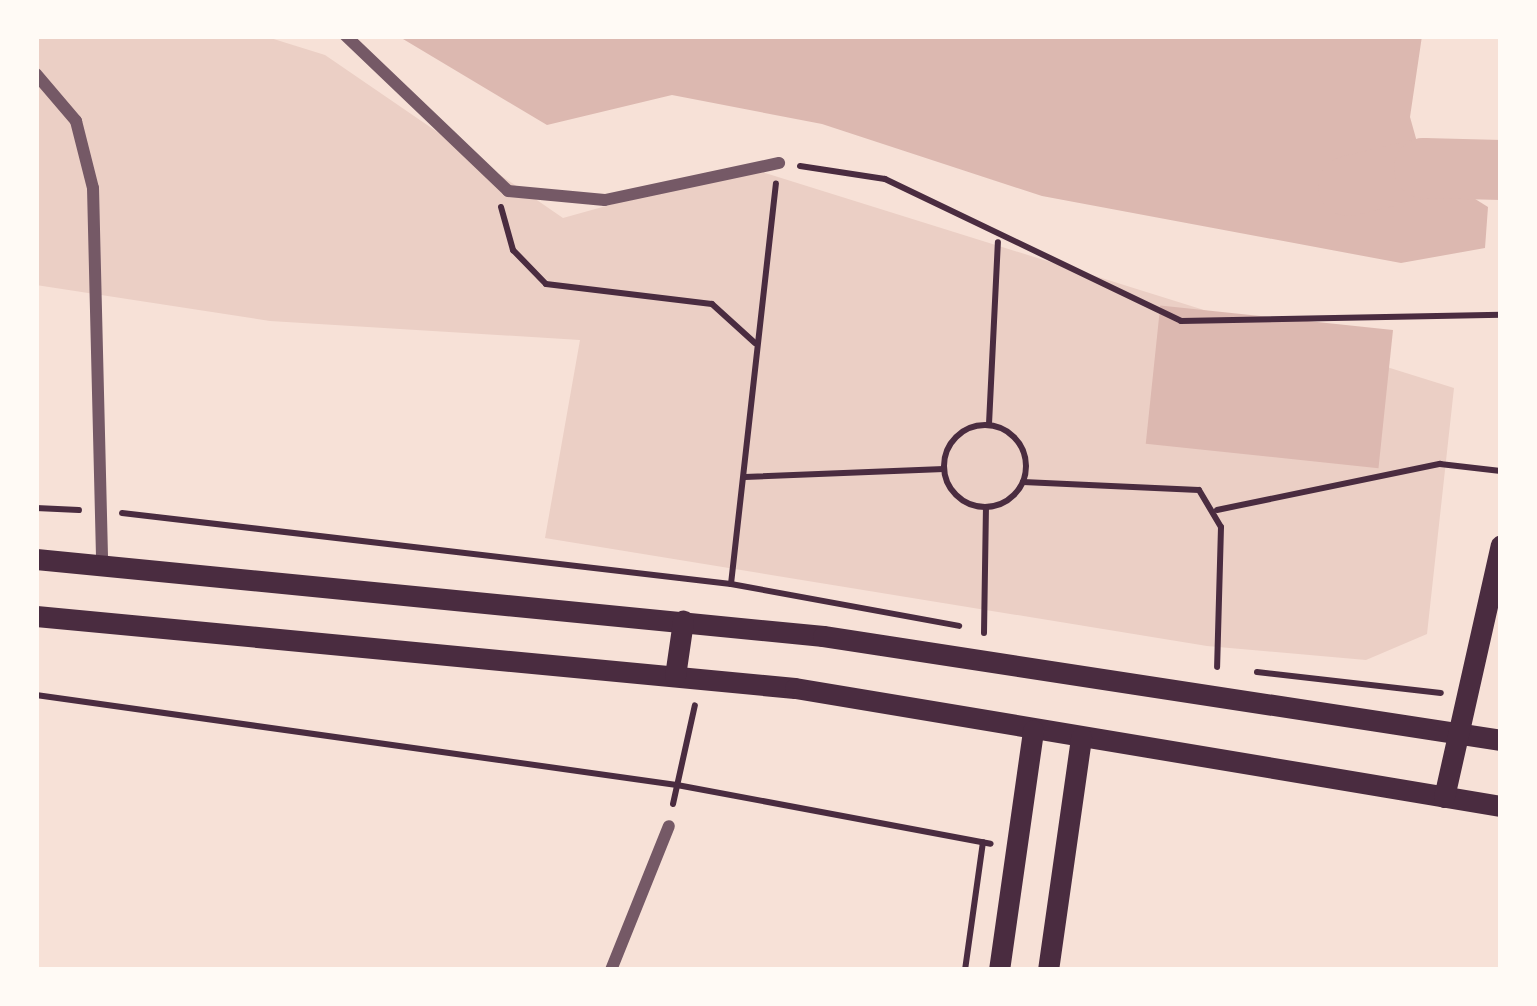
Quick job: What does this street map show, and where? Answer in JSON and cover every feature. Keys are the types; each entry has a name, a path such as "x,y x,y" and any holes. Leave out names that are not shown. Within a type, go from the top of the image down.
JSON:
{"main road":[{"path":"1444,796 1462,695 1501,545"},
{"path":"36,559 102,560 683,621 983,660 1501,740"},
{"path":"36,616 701,678 1501,806"},
{"path":"675,676 683,621"},
{"path":"999,970 1012,848 1033,730"},
{"path":"1048,970 1081,737"}],"street":[{"path":"346,36 508,191 604,200 779,163"},
{"path":"36,74 76,121 93,188 102,560"},
{"path":"611,970 669,826"}],"path":[{"path":"730,584 779,163 885,179 998,242 1181,321 1501,315"},
{"path":"508,191 497,216 546,284 712,304 755,343"},
{"path":"989,424 998,242"},
{"path":"986,508 953,493 944,470 961,431 989,424 1016,438 1023,482"},
{"path":"1217,509 1440,464 1501,471"},
{"path":"745,477 944,470"},
{"path":"986,508 1023,482 1199,490 1217,509 1217,668"},
{"path":"36,508 102,511 730,584 1007,634"},
{"path":"983,660 986,508"},
{"path":"1194,664 1462,695"},
{"path":"669,826 701,678"},
{"path":"36,695 676,785 1012,848"},
{"path":"964,970 982,842"}],"shaded area":[{"path":"36,36 264,36 325,55 563,218 746,167 1454,388 1427,634 1366,660 1207,646 545,538 580,340 270,321 36,285"},
{"path":"398,36 1422,36 1410,117 1424,167 1488,207 1485,248 1401,263 1042,196 822,124 672,95 547,125"},
{"path":"1160,306 1393,330 1378,468 1146,444"}],"waterway":[{"path":"1348,186 1424,168 1501,170"}]}
